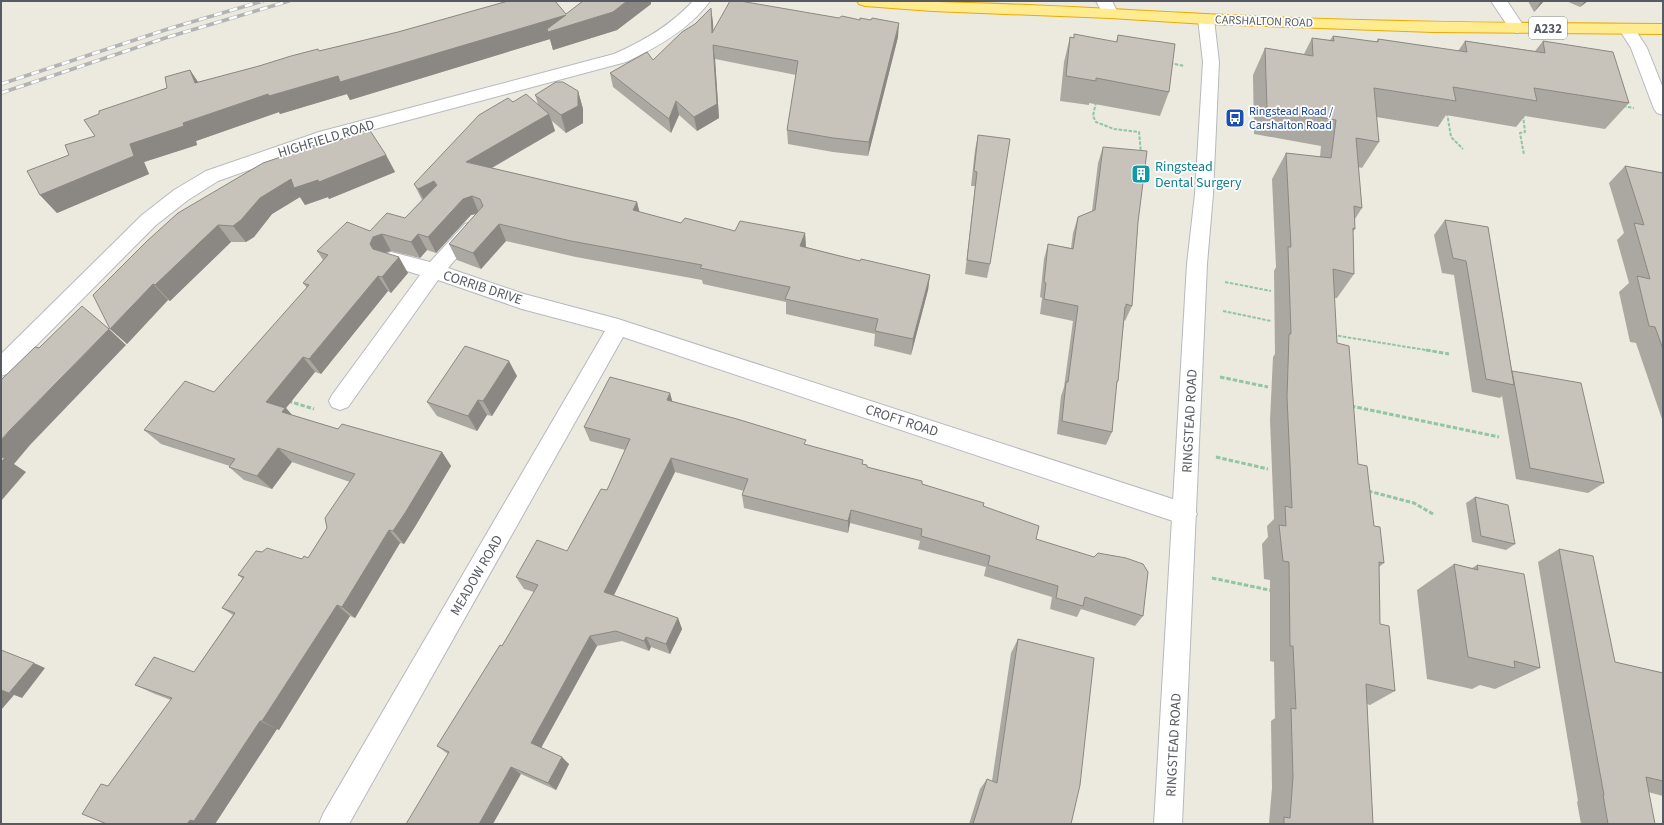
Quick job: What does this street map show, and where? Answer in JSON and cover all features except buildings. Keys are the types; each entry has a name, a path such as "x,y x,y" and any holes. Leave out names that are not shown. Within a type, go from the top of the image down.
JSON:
{"highway":[{"name":"CARSHALTON ROAD","path":"865,1 932,6 1107,7 1206,19 1433,28 1663,29"}],"street":[{"name":"HIGHFIELD ROAD","path":"1,366 149,220 181,194 212,176 325,136 620,58 657,40 674,28 702,1"},
{"path":"1499,1 1517,28"},
{"name":"RINGSTEAD ROAD","path":"1168,824 1196,276 1211,70 1206,19"},
{"path":"1627,28 1639,48 1663,109"},
{"path":"391,259 434,271 479,221"},
{"name":"CORRIB DRIVE","path":"340,401 434,271 522,301 618,327"},
{"name":"CROFT ROAD","path":"618,327 1185,514"},
{"name":"MEADOW ROAD","path":"333,824 618,327"}],"path":[{"path":"1166,63 1211,70"},
{"path":"1096,101 1092,116 1095,121 1101,125 1115,129 1139,132 1141,153"},
{"path":"1446,106 1450,137 1463,149"},
{"path":"1619,106 1641,109"},
{"path":"1522,108 1525,132 1520,133 1524,154"},
{"path":"1196,276 1271,291"},
{"path":"1195,305 1272,321"},
{"path":"1326,334 1449,354"},
{"path":"1192,370 1268,387"},
{"path":"280,399 316,410 340,401"},
{"path":"1345,404 1499,437"},
{"path":"1188,451 1268,469"},
{"path":"1362,490 1414,503 1433,514"},
{"path":"1182,571 1280,593"}],"railway":[{"path":"1,84 171,28 263,1"},
{"path":"1,93 165,38 289,1"}],"place":[{"name":"Ringstead Road / Carshalton Road","path":"1235,118"},
{"name":"Ringstead Dental Surgery","path":"1141,174"}]}
